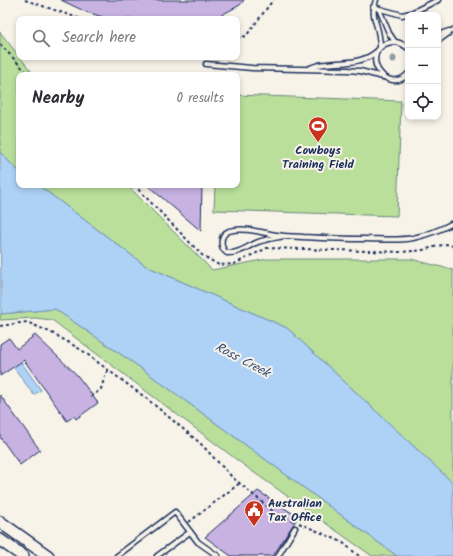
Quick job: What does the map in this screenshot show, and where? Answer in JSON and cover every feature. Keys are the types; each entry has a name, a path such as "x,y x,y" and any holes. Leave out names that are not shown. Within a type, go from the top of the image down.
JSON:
{"main road":[{"path":"0,522 43,554"},
{"path":"0,540 23,556"}],"lane":[{"path":"376,0 373,7 373,14 379,38 379,49 375,57 376,67 383,77"},
{"path":"373,7 402,15 438,0"},
{"path":"379,9 389,33 395,42"},
{"path":"441,34 453,30"},
{"path":"441,39 453,30"},
{"path":"308,69 324,64 359,61 370,56 389,42 405,42"},
{"path":"401,43 405,46"},
{"path":"206,64 252,68 353,70 367,72 388,80 401,79 405,76"},
{"path":"284,236 265,239 235,253 227,253 222,246 222,238 227,232 230,231 251,231 284,236 399,240 426,235 453,223"},
{"path":"117,556 175,512 198,542 218,556"},
{"path":"278,556 295,528"},
{"path":"156,556 190,532"}],"path":[{"path":"25,0 72,16"},
{"path":"240,37 246,36 273,0"},
{"path":"0,44 26,72"},
{"path":"446,244 453,246"},
{"path":"0,326 27,322 54,334 84,351 146,398 200,443 232,477 280,517 302,523 342,542 359,556"},
{"path":"91,397 101,389 108,370"},
{"path":"185,525 240,483"}],"green space":[{"path":"0,32 16,52 16,60 22,60 32,72 16,72 16,169 0,152"},
{"name":"Cowboys Training Field","path":"240,95 401,101 397,216 214,210 215,188 240,188"},
{"path":"42,188 130,188 212,270 267,259 411,259 453,270 453,483 287,328 146,266"},
{"path":"55,309 138,366 397,556 372,556 249,469 52,320 35,318 0,320 0,314"}],"water":[{"name":"Ross Creek","path":"0,152 16,169 16,188 42,188 146,266 287,328 453,483 453,556 397,556 138,366 55,309 1,314"},
{"path":"19,359 41,390 34,395 12,365"}],"building":[{"path":"61,0 244,0 240,5 220,16 100,16 86,12"},
{"path":"151,188 202,188 201,231"},
{"path":"35,335 77,375 98,403 76,419 74,416 67,421 24,360 0,376 0,344 9,338 17,349"},
{"path":"0,395 40,450 20,465 0,437"},
{"name":"Australian Tax Office","path":"258,491 298,517 273,556 231,556 205,537"}],"place":[{"name":"Cowboys Training Field","path":"318,143"},
{"name":"Australian Tax Office","path":"254,527"}]}
